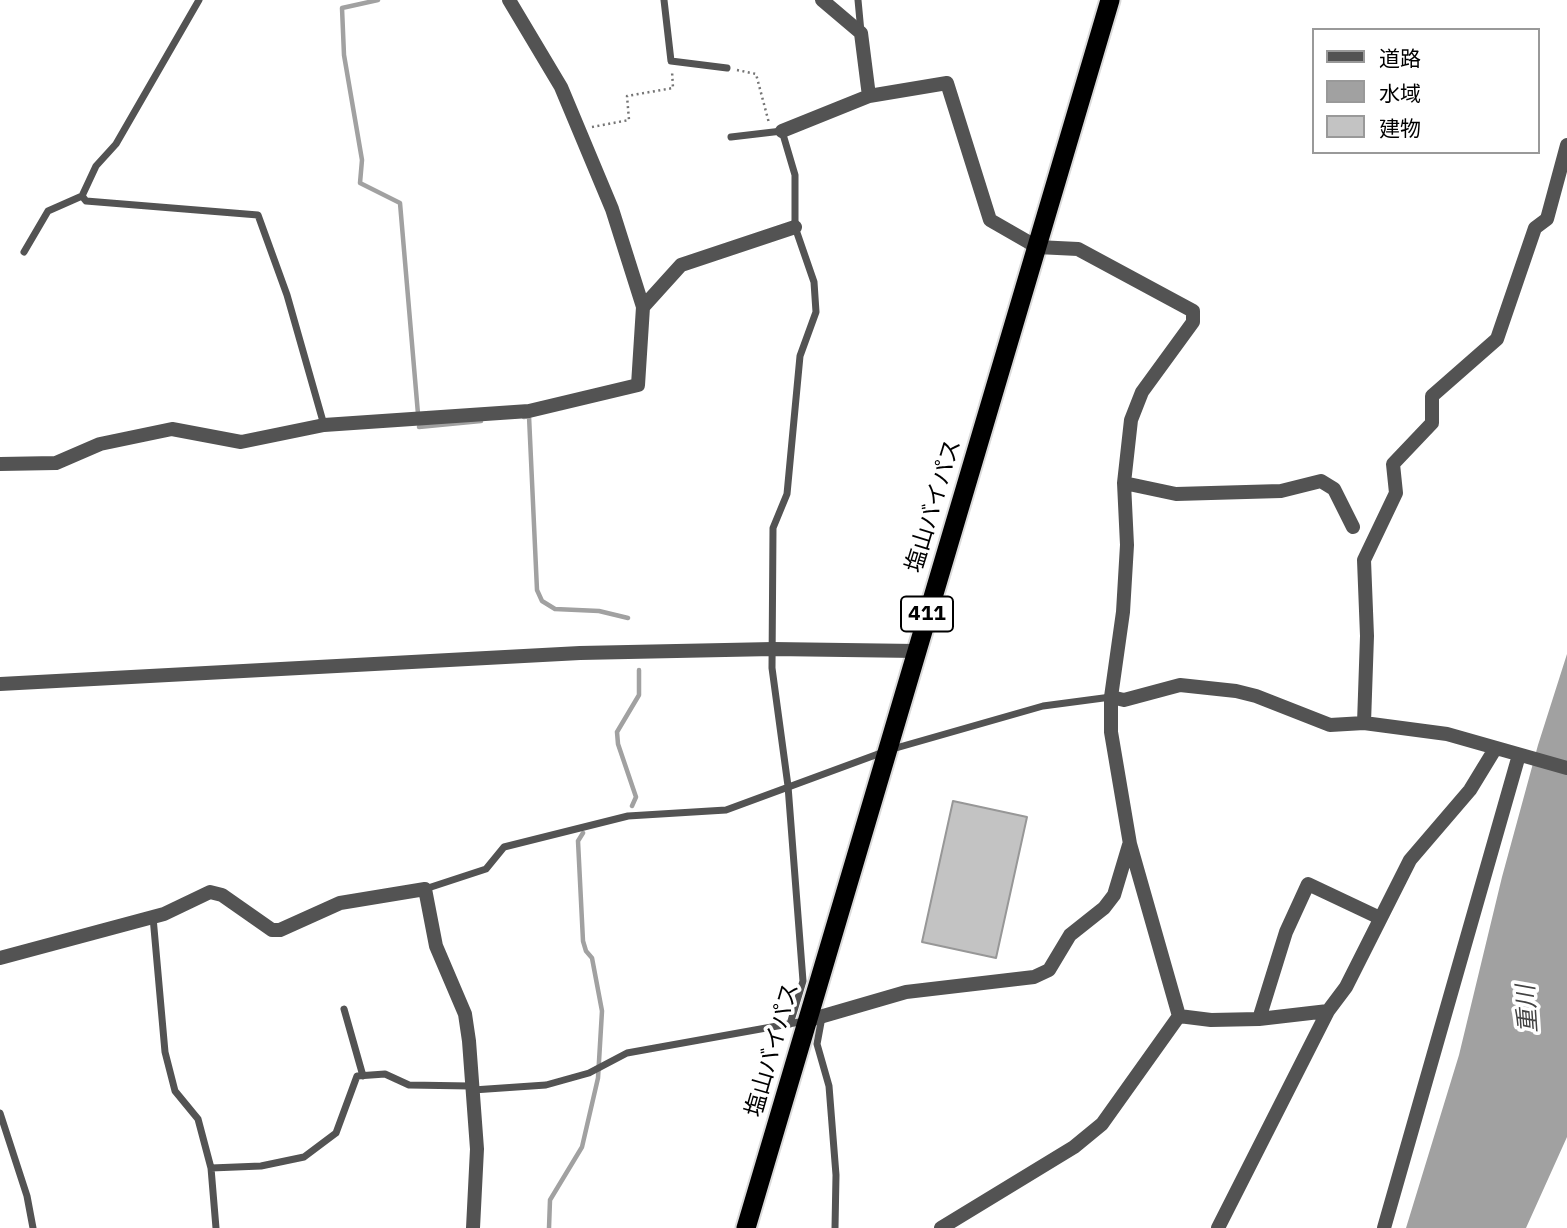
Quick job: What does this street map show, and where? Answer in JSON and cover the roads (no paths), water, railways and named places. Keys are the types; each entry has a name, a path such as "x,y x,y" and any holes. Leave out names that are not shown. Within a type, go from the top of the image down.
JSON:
{"highway":[{"name":"塩山バイパス","path":"746,1228 1110,0"}],"street":[{"path":"0,464 56,463 100,444 172,429 241,442 324,425 529,411 638,385 643,307 603,184 561,87 509,0"},
{"path":"822,0 862,33 869,96"},
{"path":"777,131 869,96 947,83 990,220 1037,247 1079,250 1193,311 1193,322 1142,393 1131,420 1124,483 1127,545 1119,654 1111,697 1111,732 1130,844 1179,1016"},
{"path":"1364,723 1367,636 1364,560 1396,493 1393,464 1432,422 1432,396 1497,339 1535,228 1547,219 1567,145"},
{"path":"643,307 681,265 795,227"},
{"path":"1124,483 1176,495 1281,491 1321,481 1334,489 1353,527"},
{"path":"0,684 580,653 773,649 916,651"},
{"path":"1111,697 1124,700 1180,685 1256,696 1330,725 1364,723 1447,734 1567,768"},
{"path":"1219,1228 1328,1011 1346,987 1410,860 1434,827 1470,790 1496,749"},
{"path":"1384,1228 1519,755"},
{"path":"806,1020 906,992 1034,977 1049,970 1070,935 1104,908 1114,895 1130,844"},
{"path":"1259,1019 1286,932 1308,884 1380,918"},
{"path":"0,958 153,917 210,892 222,895 272,930 280,930 340,903 425,889 436,946 465,1014 477,1149 473,1228"},
{"path":"1179,1016 1211,1020 1259,1019 1328,1011"},
{"path":"941,1228 1074,1147 1102,1124 1179,1016"}],"lane":[{"path":"24,252 48,211 82,196 96,166 116,144 199,0"},
{"path":"664,0 671,61 727,68"},
{"path":"858,0 862,33"},
{"path":"731,137 777,131 795,174 795,227 814,282 816,312 800,356 787,494 773,528 772,668 788,786 806,1020 817,1044 829,1086 836,1175 835,1228"},
{"path":"82,196 86,201 258,215 287,295 324,425"},
{"path":"425,889 486,869 504,847 628,816 726,810 889,750 1043,706 1111,697"},
{"path":"153,917 165,1052 175,1091 198,1119 211,1168 216,1228"},
{"path":"344,1009 363,1076"},
{"path":"211,1168 261,1166 304,1157 336,1133 357,1076 384,1074 409,1085 533,1087 589,1073 627,1053 806,1020"},
{"path":"0,1113 27,1196 33,1228"}],"water":[{"name":"重川","path":"1567,654 1567,1137 1526,1228 1406,1228 1459,1055 1502,877 1538,745"}],"waterway":[{"path":"378,0 342,8 344,55 362,160 360,183 400,203 418,414"},
{"path":"524,417 529,416 537,590 542,601 555,609 599,611 628,618"},
{"path":"419,427 481,421"},
{"path":"632,806 636,797 618,744 617,732 639,695 639,670"},
{"path":"549,1228 550,1200 582,1147 598,1078 602,1011 592,958 583,941 578,841 583,833"}]}
